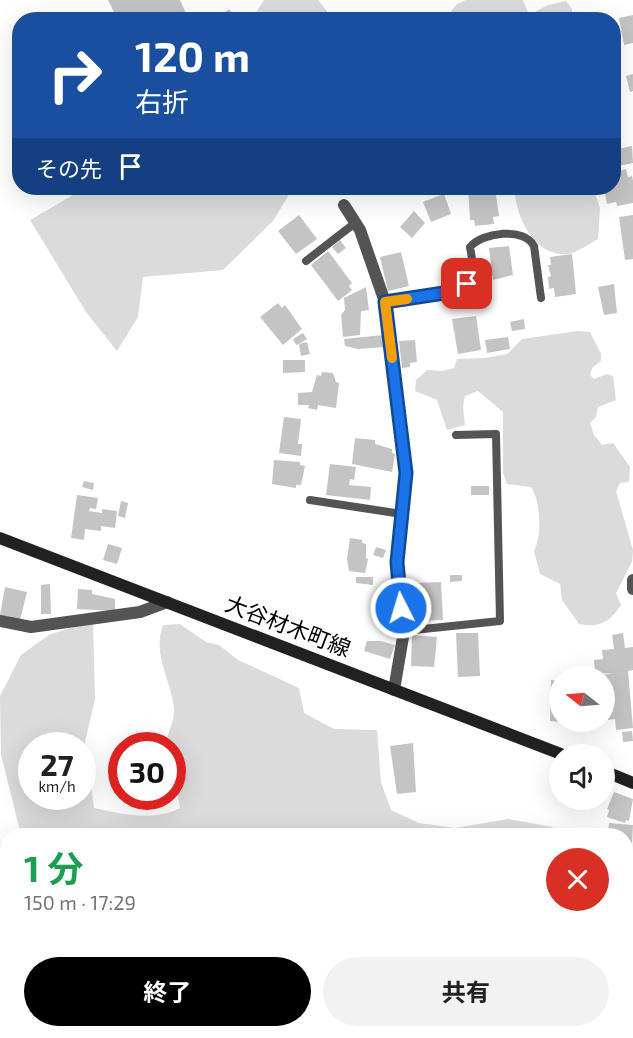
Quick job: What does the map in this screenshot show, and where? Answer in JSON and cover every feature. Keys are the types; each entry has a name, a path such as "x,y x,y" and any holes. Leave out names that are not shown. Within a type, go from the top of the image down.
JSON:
{"main road":[{"name":"大谷材木町線","path":"0,538 549,749"},
{"path":"615,776 633,783"}],"street":[{"path":"344,205 355,223 385,302 406,473 397,562 404,631 394,690"},
{"path":"633,580 633,590"},
{"path":"0,621 31,627 140,612 167,602"}],"lane":[{"path":"306,261 355,223"},
{"path":"385,302 457,291 467,284 473,273 470,247 477,239 507,234 521,234 530,239 534,246 542,298"},
{"path":"404,631 500,621 496,434 456,435"},
{"path":"310,500 402,514"}],"shaded area":[{"path":"264,0 318,0 327,12 256,12"},
{"path":"466,0 523,0 528,12 451,12 457,4"},
{"path":"566,1 572,12 535,12 548,5"},
{"path":"73,195 289,195 273,221 223,270 143,277 138,317 117,351 86,312 30,220"},
{"path":"516,195 595,195 600,208 598,239 568,254 546,249 529,233 518,210"},
{"path":"578,331 590,332 601,354 601,361 592,368 590,375 594,379 607,374 613,376 616,400 598,407 596,417 590,423 594,435 602,445 613,443 630,467 629,482 620,483 616,491 633,550 632,562 616,593 621,605 608,620 592,625 579,624 562,600 560,584 540,574 534,551 539,528 537,501 531,487 507,484 503,473 503,412 478,391 465,396 463,407 465,425 447,430 437,400 415,391 416,380 427,370 442,371 454,368 457,359 507,354 522,339"},
{"path":"93,620 95,699 87,732 18,732 18,810 96,808 148,816 186,810 186,732 169,732 174,708 160,647 163,625 180,624 206,642 219,645 238,660 299,688 304,713 334,729 377,730 381,782 391,810 419,823 455,828 19,828 1,755 0,696 21,655 49,635"},
{"path":"508,819 553,827 455,828"}],"building":[{"path":"108,0 180,0 185,12 114,12"},
{"path":"633,15 633,43 624,45 621,18"},
{"path":"633,74 633,91 630,92 626,76"},
{"path":"632,146 633,163 621,166 621,148"},
{"path":"626,169 628,177 632,176 633,203 617,206 616,202 607,204 605,195 621,195 621,170"},
{"path":"444,195 451,214 431,222 423,202"},
{"path":"468,195 496,195 499,216 493,217 494,224 475,226 474,220 470,220"},
{"path":"414,211 425,223 412,238 400,227"},
{"path":"299,215 317,239 296,254 278,231"},
{"path":"633,215 633,259 625,260 619,217"},
{"path":"340,240 346,248 338,254 332,247"},
{"path":"509,246 513,275 493,280 489,248"},
{"path":"328,251 352,283 349,286 352,290 338,301 311,265"},
{"path":"401,252 409,286 388,291 380,257"},
{"path":"572,254 576,294 555,297 554,288 549,289 550,257"},
{"path":"614,284 617,313 604,315 598,287"},
{"path":"366,287 369,310 361,311 360,335 343,337 341,315 345,310 344,298"},
{"path":"278,303 282,308 285,305 302,329 283,345 260,317"},
{"path":"476,316 481,350 458,354 452,319"},
{"path":"524,319 525,329 512,331 510,322"},
{"path":"303,333 307,339 296,345 293,339"},
{"path":"383,335 384,347 358,349 345,346 344,339"},
{"path":"508,337 510,349 487,353 485,340"},
{"path":"415,340 417,362 410,363 410,367 402,368 399,341"},
{"path":"307,342 310,354 301,356 299,344"},
{"path":"283,360 305,360 305,372 283,373"},
{"path":"322,372 333,373 336,382 339,383 336,408 318,405 317,410 308,408 309,405 298,405 298,393 312,392 317,375 321,376"},
{"path":"284,417 301,419 298,444 302,444 301,456 279,453"},
{"path":"355,438 375,440 375,444 392,449 392,453 395,454 392,472 352,464"},
{"path":"274,460 300,462 300,465 305,466 301,485 296,485 296,488 272,484"},
{"path":"330,464 356,467 354,480 350,479 349,485 371,487 370,500 326,495"},
{"path":"84,481 94,483 93,490 82,487"},
{"path":"471,486 489,486 489,495 471,495"},
{"path":"77,495 98,498 96,509 90,508 89,511 102,513 102,509 117,511 115,528 101,526 101,531 85,529 84,540 71,538"},
{"path":"121,501 128,503 125,518 118,516"},
{"path":"350,538 362,540 362,543 366,544 366,558 368,559 365,573 349,571 347,559"},
{"path":"108,544 122,548 117,564 103,560"},
{"path":"376,547 386,550 383,558 373,555"},
{"path":"450,575 462,575 462,581 450,582"},
{"path":"356,577 373,577 373,585 356,583"},
{"path":"441,582 443,620 417,621 415,583"},
{"path":"50,584 51,614 41,614 41,585"},
{"path":"5,587 27,592 20,620 0,615"},
{"path":"78,589 92,590 92,594 115,599 115,611 77,609"},
{"path":"456,633 478,633 480,676 458,677"},
{"path":"623,633 625,648 633,647 633,670 628,671 633,728 616,730 615,666 594,666 594,660 603,659 602,650 614,649 612,635"},
{"path":"412,635 437,637 434,667 411,666"},
{"path":"367,641 381,641 395,645 390,659 364,651"},
{"path":"632,731 633,741 623,742 622,732"},
{"path":"413,743 416,792 397,794 390,746"},
{"path":"615,792 633,799 629,821 626,820 625,823 607,817 609,810 615,810"},
{"path":"609,823 633,825 633,828 609,828"}],"slow traffic":[{"path":"392,358 385,302 407,299"}],"route":[{"path":"401,608 397,562 405,505 406,473 385,302 457,291 467,284"}]}
